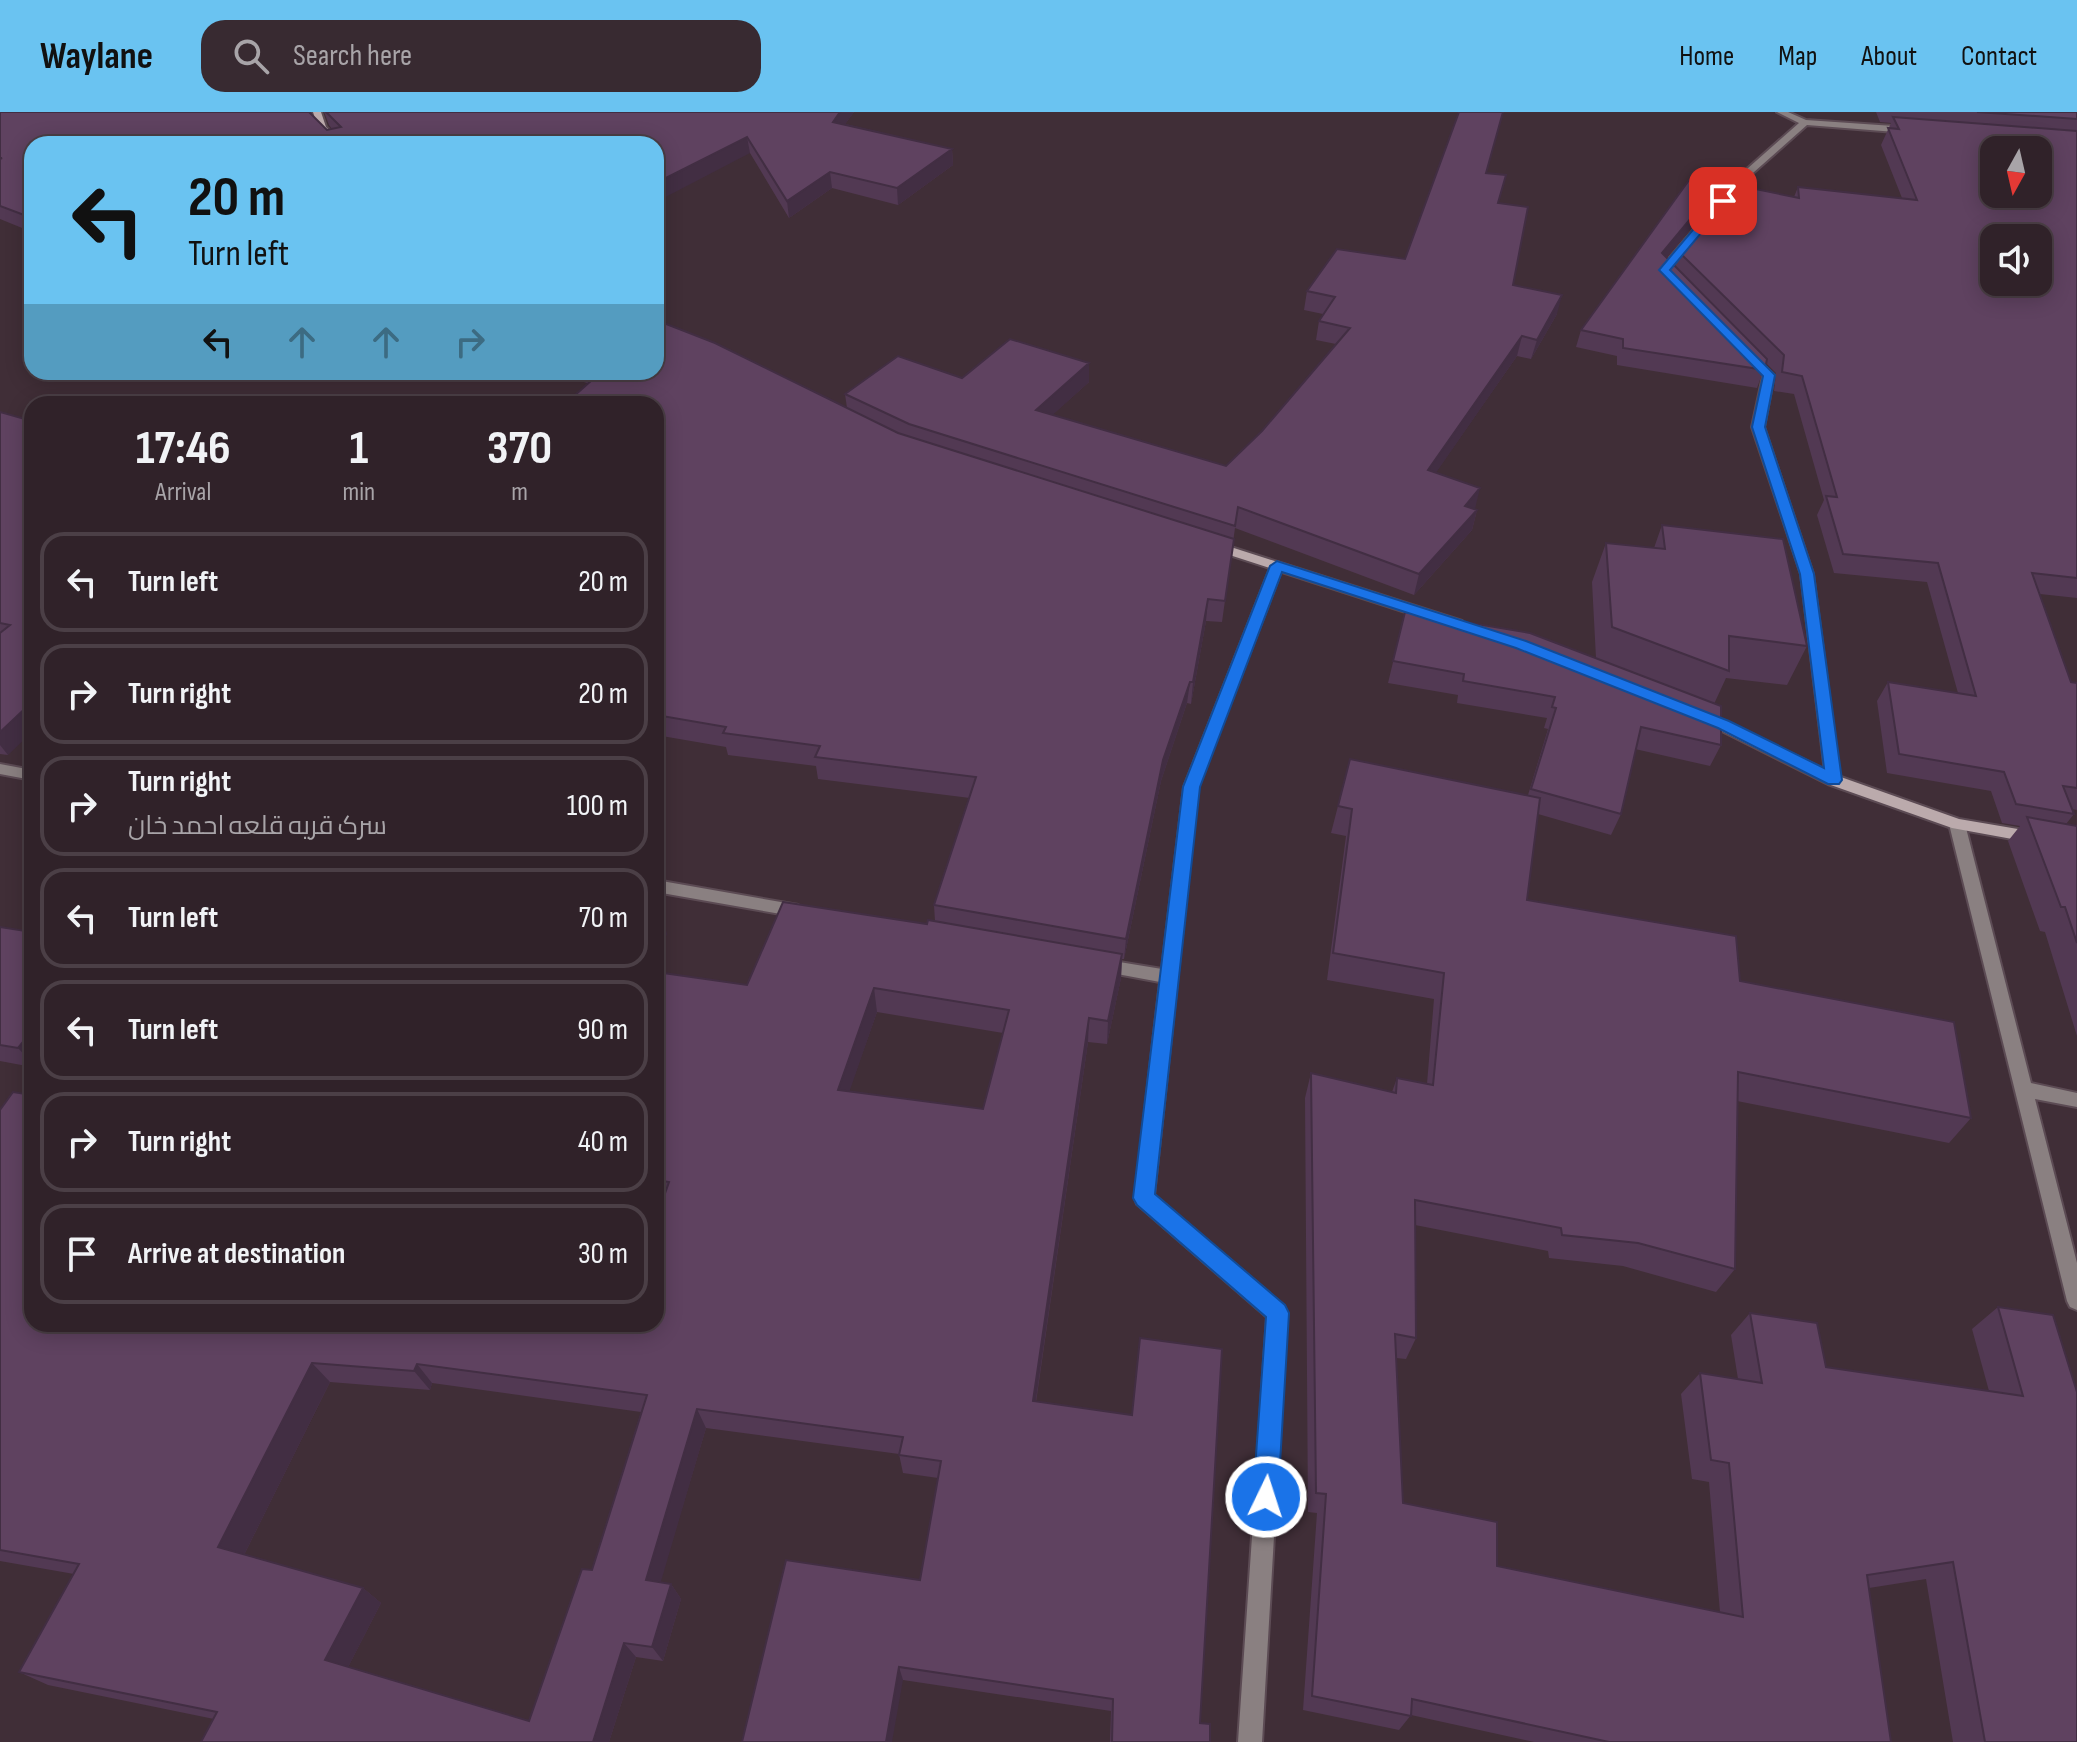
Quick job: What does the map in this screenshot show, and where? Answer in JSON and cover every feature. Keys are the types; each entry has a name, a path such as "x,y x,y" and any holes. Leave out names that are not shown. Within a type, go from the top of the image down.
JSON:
{"street":[{"path":"317,112 322,128 331,136"},
{"path":"1781,112 1805,122 1916,131"},
{"path":"1685,291 1664,270 1742,178 1805,122"},
{"path":"1738,344 1769,375 1758,427 1807,574 1833,780"},
{"path":"1203,542 1478,631"},
{"path":"1250,1742 1277,1313 1144,1198 1191,787 1277,566"},
{"path":"1694,713 1833,780 1957,824 2077,845"},
{"path":"0,769 24,774"},
{"path":"1957,824 2077,1301"},
{"path":"664,887 812,913"},
{"path":"1077,960 1170,977"},
{"path":"2023,1089 2077,1100"}],"building":[{"path":"0,112 309,112 327,130 341,127 326,112 840,112 833,122 952,149 897,188 830,172 787,201 747,137 664,179 664,136 24,136 24,215 0,206"},
{"path":"1459,112 1503,112 1486,173 1506,175 1498,203 1528,207 1513,285 1562,295 1537,340 1522,336 1428,470 1480,488 1465,506 1477,510 1419,574 1238,507 1235,526 909,424 845,394 898,356 962,378 1010,339 1089,363 1036,410 1226,466 1262,431 1350,328 1319,321 1335,297 1307,291 1337,249 1405,259"},
{"path":"1977,112 2077,112 2077,119"},
{"path":"1893,117 2077,131 2077,578 2032,573 2071,682 2077,683 2077,788 2063,786 2074,814 2016,804 2004,772 1899,754 1888,682 1976,696 1938,563 1843,554 1826,496 1837,497 1802,376 1782,372 1784,355 1679,252 1736,185 1799,198 1798,187 1917,200 1888,128 1899,129"},
{"path":"1692,176 1721,182 1662,253 1767,359 1765,370 1623,348 1623,339 1581,330"},
{"path":"664,323 715,343 898,433 1234,539 1225,601 1208,599 1193,682 1190,682 1163,760 1126,939 934,905 976,777 815,757 820,746 723,733 726,727 664,716 664,396 574,396 592,380 664,380"},
{"path":"0,412 24,419 24,710 0,732 0,633 10,625 0,623"},
{"path":"1662,525 1783,539 1807,646 1729,636 1729,671 1612,627 1606,543 1665,549"},
{"path":"1405,612 1530,633 1721,706 1721,745 1641,727 1621,814 1531,789 1556,708 1552,707 1555,697 1463,681 1464,674 1393,661"},
{"path":"1350,759 1540,798 1527,900 1736,936 1740,981 1954,1022 1971,1118 1738,1072 1735,1269 1638,1243 1562,1235 1561,1228 1415,1200 1416,1338 1395,1334 1403,1503 1497,1522 1497,1566 1743,1617 1729,1463 1711,1460 1700,1373 1762,1383 1750,1313 1817,1323 1826,1367 2023,1396 1998,1307 2053,1315 2077,1392 2077,1742 1985,1742 1953,1562 1867,1575 1891,1742 1609,1742 1412,1699 1411,1716 1312,1696 1326,1494 1316,1493 1311,1073 1396,1093 1397,1078 1433,1085 1444,973 1333,953 1352,809 1338,806"},
{"path":"2027,817 2077,826 2077,943 2065,907 2061,907"},
{"path":"783,902 927,924 928,920 1122,954 1108,1021 1089,1018 1033,1401 1132,1415 1140,1338 1222,1349 1200,1723 1210,1724 1210,1742 1112,1742 1113,1699 899,1667 886,1742 742,1742 786,1560 920,1580 941,1461 899,1455 903,1437 697,1409 646,1580 671,1584 652,1647 624,1643 593,1742 201,1742 217,1712 19,1672 79,1564 0,1550 0,1110 13,1092 24,1094 24,1332 664,1332 664,1196 669,1182 664,1181 664,973 747,985","holes":["874,988 1009,1010 983,1109 838,1090","312,1363 414,1371 417,1364 647,1395 592,1570 582,1569 529,1721 325,1660 363,1588 218,1547"]},
{"path":"0,927 24,931 24,1041 18,1048 0,1045"}],"route":[{"path":"1266,1497 1277,1313 1144,1198 1191,787 1277,566 1521,645 1723,724 1833,780 1807,574 1758,427 1769,375 1664,270 1723,201"}]}
